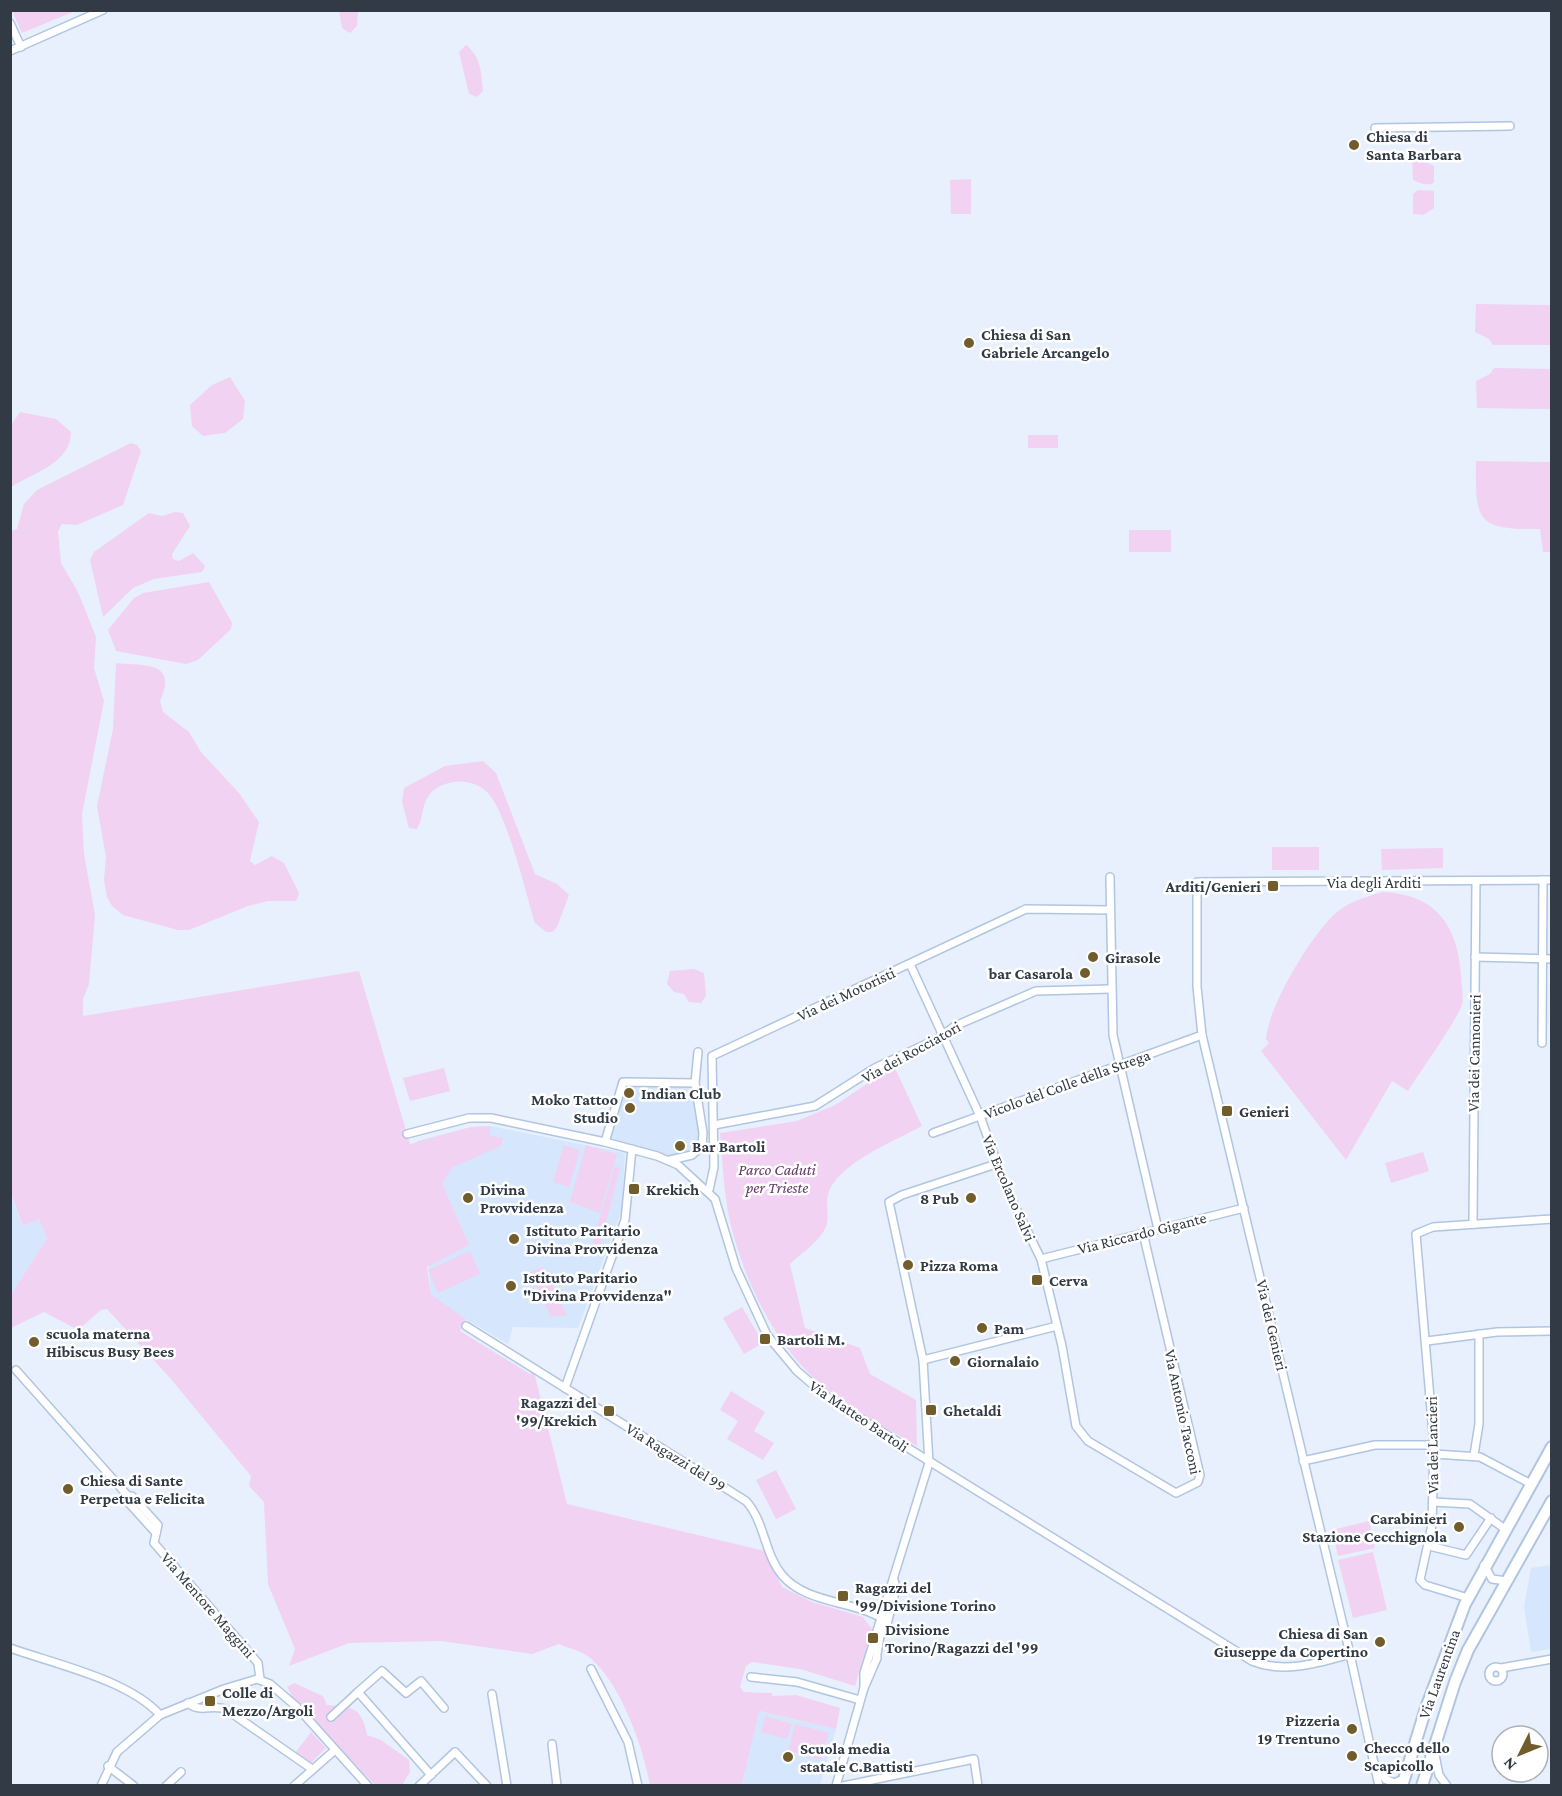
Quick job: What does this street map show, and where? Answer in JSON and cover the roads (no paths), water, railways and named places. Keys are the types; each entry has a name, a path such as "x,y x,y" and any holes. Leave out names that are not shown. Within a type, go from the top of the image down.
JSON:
{"main road":[{"name":"Via Laurentina","path":"1403,1782 1440,1667 1468,1598 1484,1565 1551,1447"},
{"name":"Via Laurentina","path":"1422,1785 1463,1663 1551,1501"}],"street":[{"path":"10,51 103,10"},
{"path":"10,23 21,46"},
{"path":"1375,128 1510,126"},
{"path":"1110,877 1110,989 1113,1035 1158,1229"},
{"path":"1542,1043 1547,880"},
{"name":"Via degli Arditi","path":"1197,882 1547,880"},
{"name":"Via dei Cannonieri","path":"1473,1224 1476,881"},
{"name":"Via dei Genieri","path":"1197,882 1197,987 1202,1035 1350,1654 1379,1785"},
{"name":"Via dei Motoristi","path":"709,1190 714,1167 712,1056 1026,909 1110,910"},
{"path":"1475,957 1551,959"},
{"name":"Via Ercolano Salvi","path":"910,964 980,1116 996,1164 1041,1259 1070,1389"},
{"name":"Via dei Rocciatori","path":"714,1125 815,1106 875,1068 942,1034 1043,989 1110,989"},
{"path":"1542,1026 1551,1027"},
{"name":"Vicolo del Colle della Strega","path":"933,1133 1202,1035"},
{"path":"670,1160 693,1155 703,1143 695,1083 698,1052"},
{"path":"605,1142 623,1082 695,1083"},
{"name":"Via Matteo Bartoli","path":"407,1134 469,1118 490,1118 605,1142 670,1160 709,1190 720,1210 739,1278 759,1322 771,1342 797,1371 826,1397 1252,1661 1273,1668 1288,1668 1350,1654"},
{"path":"565,1388 625,1220 632,1149"},
{"path":"864,1688 864,1672 929,1462 923,1359 889,1202 910,1192 996,1164"},
{"name":"Via Riccardo Gigante","path":"1041,1259 1244,1208"},
{"path":"1473,1224 1551,1219"},
{"name":"Via dei Lancieri","path":"1468,1598 1421,1583 1429,1546 1433,1502 1434,1445 1427,1341 1416,1234 1433,1227 1473,1224"},
{"name":"Via Antonio Tacconi","path":"1070,1389 1074,1423 1088,1441 1171,1492 1178,1492 1199,1481 1143,1233"},
{"name":"Via Ragazzi del 99","path":"466,1326 746,1501 758,1518 768,1550 778,1569 790,1583 807,1593 881,1618"},
{"path":"923,1359 1057,1326"},
{"path":"1427,1341 1479,1334 1551,1331"},
{"path":"1474,1455 1479,1425 1479,1334"},
{"name":"Via Mentore Maggini","path":"16,1370 156,1533 154,1542 258,1663 260,1679"},
{"path":"1303,1461 1376,1445 1434,1445"},
{"path":"1434,1454 1474,1455 1496,1464 1531,1484"},
{"path":"1433,1502 1467,1503 1505,1528"},
{"path":"1429,1546 1466,1555 1491,1518"},
{"path":"1484,1565 1492,1579 1507,1581"},
{"path":"836,1785 860,1700 876,1660 890,1614 896,1588 894,1581"},
{"path":"876,1660 884,1621 881,1618"},
{"path":"10,1648 125,1689 146,1701 160,1715"},
{"path":"1501,1668 1551,1659"},
{"path":"591,1669 624,1731 638,1785"},
{"path":"330,1717 382,1671 406,1693 421,1681 444,1708"},
{"path":"751,1677 797,1682 860,1700"},
{"path":"101,1785 108,1766 117,1752 160,1715 248,1680 260,1679 292,1702 368,1785"},
{"path":"358,1692 431,1775"},
{"path":"492,1694 507,1785"},
{"path":"188,1703 198,1709 216,1707 227,1710 312,1769"},
{"path":"1435,1742 1437,1767 1447,1785"},
{"path":"552,1744 557,1785"},
{"path":"299,1784 335,1749"},
{"path":"419,1785 455,1752 487,1785"},
{"path":"843,1785 974,1759 978,1785"},
{"path":"1374,1764 1387,1781 1403,1782"},
{"path":"108,1766 134,1785"},
{"path":"166,1785 182,1772"}],"place":[{"name":"Chiesa di Santa Barbara","path":"1354,145"},
{"name":"Chiesa di San Gabriele Arcangelo","path":"969,343"},
{"name":"Arditi/Genieri","path":"1273,886"},
{"name":"Girasole","path":"1093,957"},
{"name":"bar Casarola","path":"1085,973"},
{"name":"Indian Club","path":"629,1093"},
{"name":"Moko Tattoo Studio","path":"630,1108"},
{"name":"Genieri","path":"1227,1111"},
{"name":"Bar Bartoli","path":"680,1146"},
{"name":"Krekich","path":"634,1189"},
{"name":"Divina Provvidenza","path":"468,1198"},
{"name":"8 Pub","path":"971,1198"},
{"name":"Istituto Paritario Divina Provvidenza","path":"514,1239"},
{"name":"Pizza Roma","path":"908,1265"},
{"name":"Cerva","path":"1037,1280"},
{"name":"Istituto Paritario \"Divina Provvidenza\"","path":"511,1286"},
{"name":"Pam","path":"982,1328"},
{"name":"Bartoli M.","path":"765,1339"},
{"name":"scuola materna Hibiscus Busy Bees","path":"34,1342"},
{"name":"Giornalaio","path":"955,1361"},
{"name":"Ghetaldi","path":"931,1410"},
{"name":"Ragazzi del '99/Krekich","path":"609,1411"},
{"name":"Chiesa di Sante Perpetua e Felicita","path":"68,1489"},
{"name":"Carabinieri Stazione Cecchignola","path":"1459,1527"},
{"name":"Ragazzi del '99/Divisione Torino","path":"843,1596"},
{"name":"Divisione Torino/Ragazzi del '99","path":"873,1638"},
{"name":"Chiesa di San Giuseppe da Copertino","path":"1380,1642"},
{"name":"Colle di Mezzo/Argoli","path":"210,1701"},
{"name":"Pizzeria 19 Trentuno","path":"1352,1729"},
{"name":"Checco dello Scapicollo","path":"1352,1756"},
{"name":"Scuola media statale C.Battisti","path":"788,1757"}],"park label":[{"name":"Parco Caduti per Trieste","path":"777,1178"}]}
